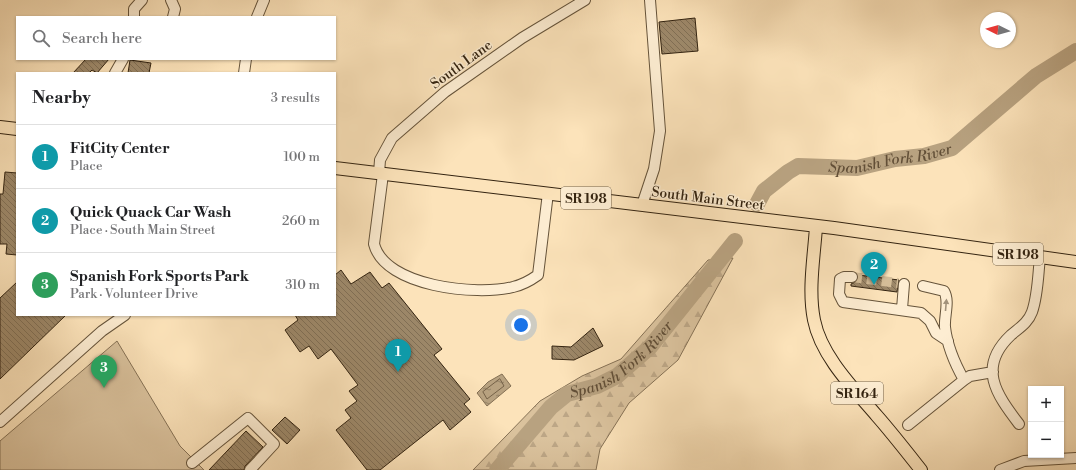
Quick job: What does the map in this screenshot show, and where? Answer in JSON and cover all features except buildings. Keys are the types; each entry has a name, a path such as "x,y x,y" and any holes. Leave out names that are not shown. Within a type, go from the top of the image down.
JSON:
{"main road":[{"path":"0,127 16,129"},
{"name":"South Main Street","path":"336,168 816,226 1076,262"},
{"name":"SR 164","path":"816,226 811,289 812,306 817,331 837,369 896,438 920,470"}],"street":[{"path":"134,16 134,9 142,0"},
{"path":"171,0 175,9 174,16"},
{"path":"257,16 264,0"},
{"name":"South Lane","path":"548,193 538,275 514,287 486,290 461,290 432,285 410,277 384,263 376,253 374,244 381,174 380,160 392,138 445,92 522,38 585,0"},
{"path":"642,205 654,169 660,132 650,0"},
{"path":"116,72 122,60"},
{"path":"244,72 246,60"},
{"path":"1019,424 995,389 993,372 995,358 999,350 1011,335 1021,328 1032,312 1040,257"},
{"path":"852,278 844,277 840,279 839,294 843,302 902,309 921,313 926,316 936,333 948,341"},
{"path":"902,309 901,284 944,291 947,295 945,327 948,341 957,368 964,380"},
{"path":"0,422 102,331 124,316"},
{"path":"908,425 970,376 993,372"},
{"path":"192,463 248,418 274,444 250,470"},
{"path":"1000,470 1024,461 1076,458"}],"green space":[{"path":"733,258 678,360 629,403 600,449 596,470 473,470 540,401 582,376 621,359 708,260"},
{"path":"117,341 180,446 204,470 0,470 0,441"}],"water":[{"path":"502,374 511,386 487,406 477,393 488,382"}],"waterway":[{"name":"Spanish Fork River","path":"757,204 764,191 798,166 857,168 895,159 924,156 952,148 1036,76 1076,51"},
{"name":"Spanish Fork River","path":"497,470 551,407 567,394 597,386 617,376 650,347 735,241"}],"tunnel":[{"path":"852,277 898,283"}],"place":[{"name":"Quick Quack Car Wash","path":"874,285"},
{"name":"FitCity Center","path":"398,372"},
{"name":"Spanish Fork Sports Park","path":"104,388"}]}
